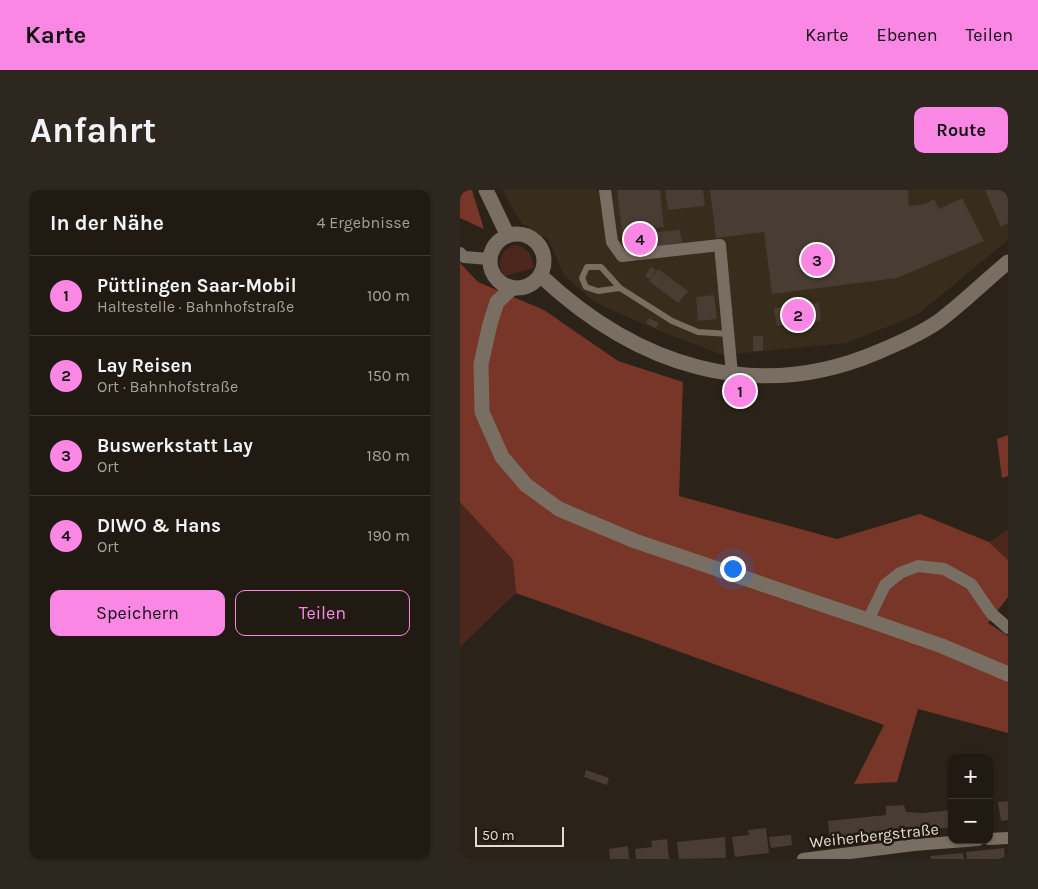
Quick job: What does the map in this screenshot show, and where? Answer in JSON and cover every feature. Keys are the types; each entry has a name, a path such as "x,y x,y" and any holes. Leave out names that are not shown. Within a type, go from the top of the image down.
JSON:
{"main road":[{"path":"486,190 507,234"},
{"path":"507,234 519,234 530,238 538,244 543,254 544,266 541,276 523,288 512,288 495,279 490,270 489,259 492,248 507,234"},
{"path":"541,276 578,309 640,346 707,371 774,376 814,372 857,360 908,339 938,321 1008,262"},
{"path":"512,288 497,302 490,324 481,364 482,412 502,457 526,484 560,508 635,541 942,646 1008,674"}],"street":[{"path":"605,190 612,242 622,256 720,246 730,334 732,374"},
{"path":"460,253 464,257 489,259"},
{"path":"868,620 885,585 900,573 918,566 944,569 971,584 991,613 1008,628"},
{"path":"993,839 1008,838"},
{"name":"Weiherbergstraße","path":"803,859 948,842"}],"lane":[{"path":"620,288 598,291 586,287 582,278 587,267 601,267 620,288 672,321 698,332 730,334"}],"shaded area":[{"path":"460,190 472,190 484,229 460,218"},
{"path":"502,190 1008,190 1008,240 917,315 846,343 723,355 657,330 594,302 564,275 548,239 522,224"},
{"path":"516,245 524,248 529,253 534,268 504,276 500,266 501,257 507,249"},
{"path":"460,263 478,282 544,310 618,361 683,382 679,496 837,539 920,514 989,542 1008,560 1008,597 988,623 1008,636 1008,733 918,709 897,782 854,784 884,725 516,593 513,560 460,502"},
{"path":"1008,435 1008,476 1002,478 997,439"},
{"path":"460,502 513,560 516,593 460,647"},
{"path":"1008,530 1008,560 989,542"}],"building":[{"path":"617,190 660,190 664,227 656,228 657,232 680,230 682,243 624,251"},
{"path":"665,190 703,190 705,206 668,210"},
{"path":"710,190 908,190 909,206 925,204 934,199 939,209 962,198 984,241 897,278 772,294 764,232 716,238"},
{"path":"985,190 1008,190 1008,223 1001,227"},
{"path":"651,267 656,270 650,279 645,276"},
{"path":"658,269 688,291 678,303 649,281"},
{"path":"714,295 717,319 698,321 696,297"},
{"path":"819,303 821,321 777,326 774,308"},
{"path":"649,318 659,323 656,328 646,323"},
{"path":"753,336 763,336 763,351 753,351"},
{"path":"586,770 609,778 607,785 584,777"},
{"path":"1008,801 1008,820 1001,821 998,802"},
{"path":"904,805 906,812 923,813 948,810 948,827 830,842 828,821 886,815 886,806"},
{"path":"766,828 769,853 735,857 732,837 749,835 748,830"},
{"path":"791,835 792,845 771,848 769,837"},
{"path":"725,837 726,858 679,859 677,842"},
{"path":"667,839 669,859 636,859 635,849 652,847 651,841"},
{"path":"628,846 629,859 610,859 609,849"},
{"path":"1004,848 1005,859 967,859 966,852"},
{"path":"963,853 964,859 931,859 930,856"}],"place":[{"name":"DIWO & Hans","path":"640,239"},
{"name":"Buswerkstatt Lay","path":"817,260"},
{"name":"Lay Reisen","path":"798,315"},
{"name":"Püttlingen Saar-Mobil","path":"740,391"}]}
